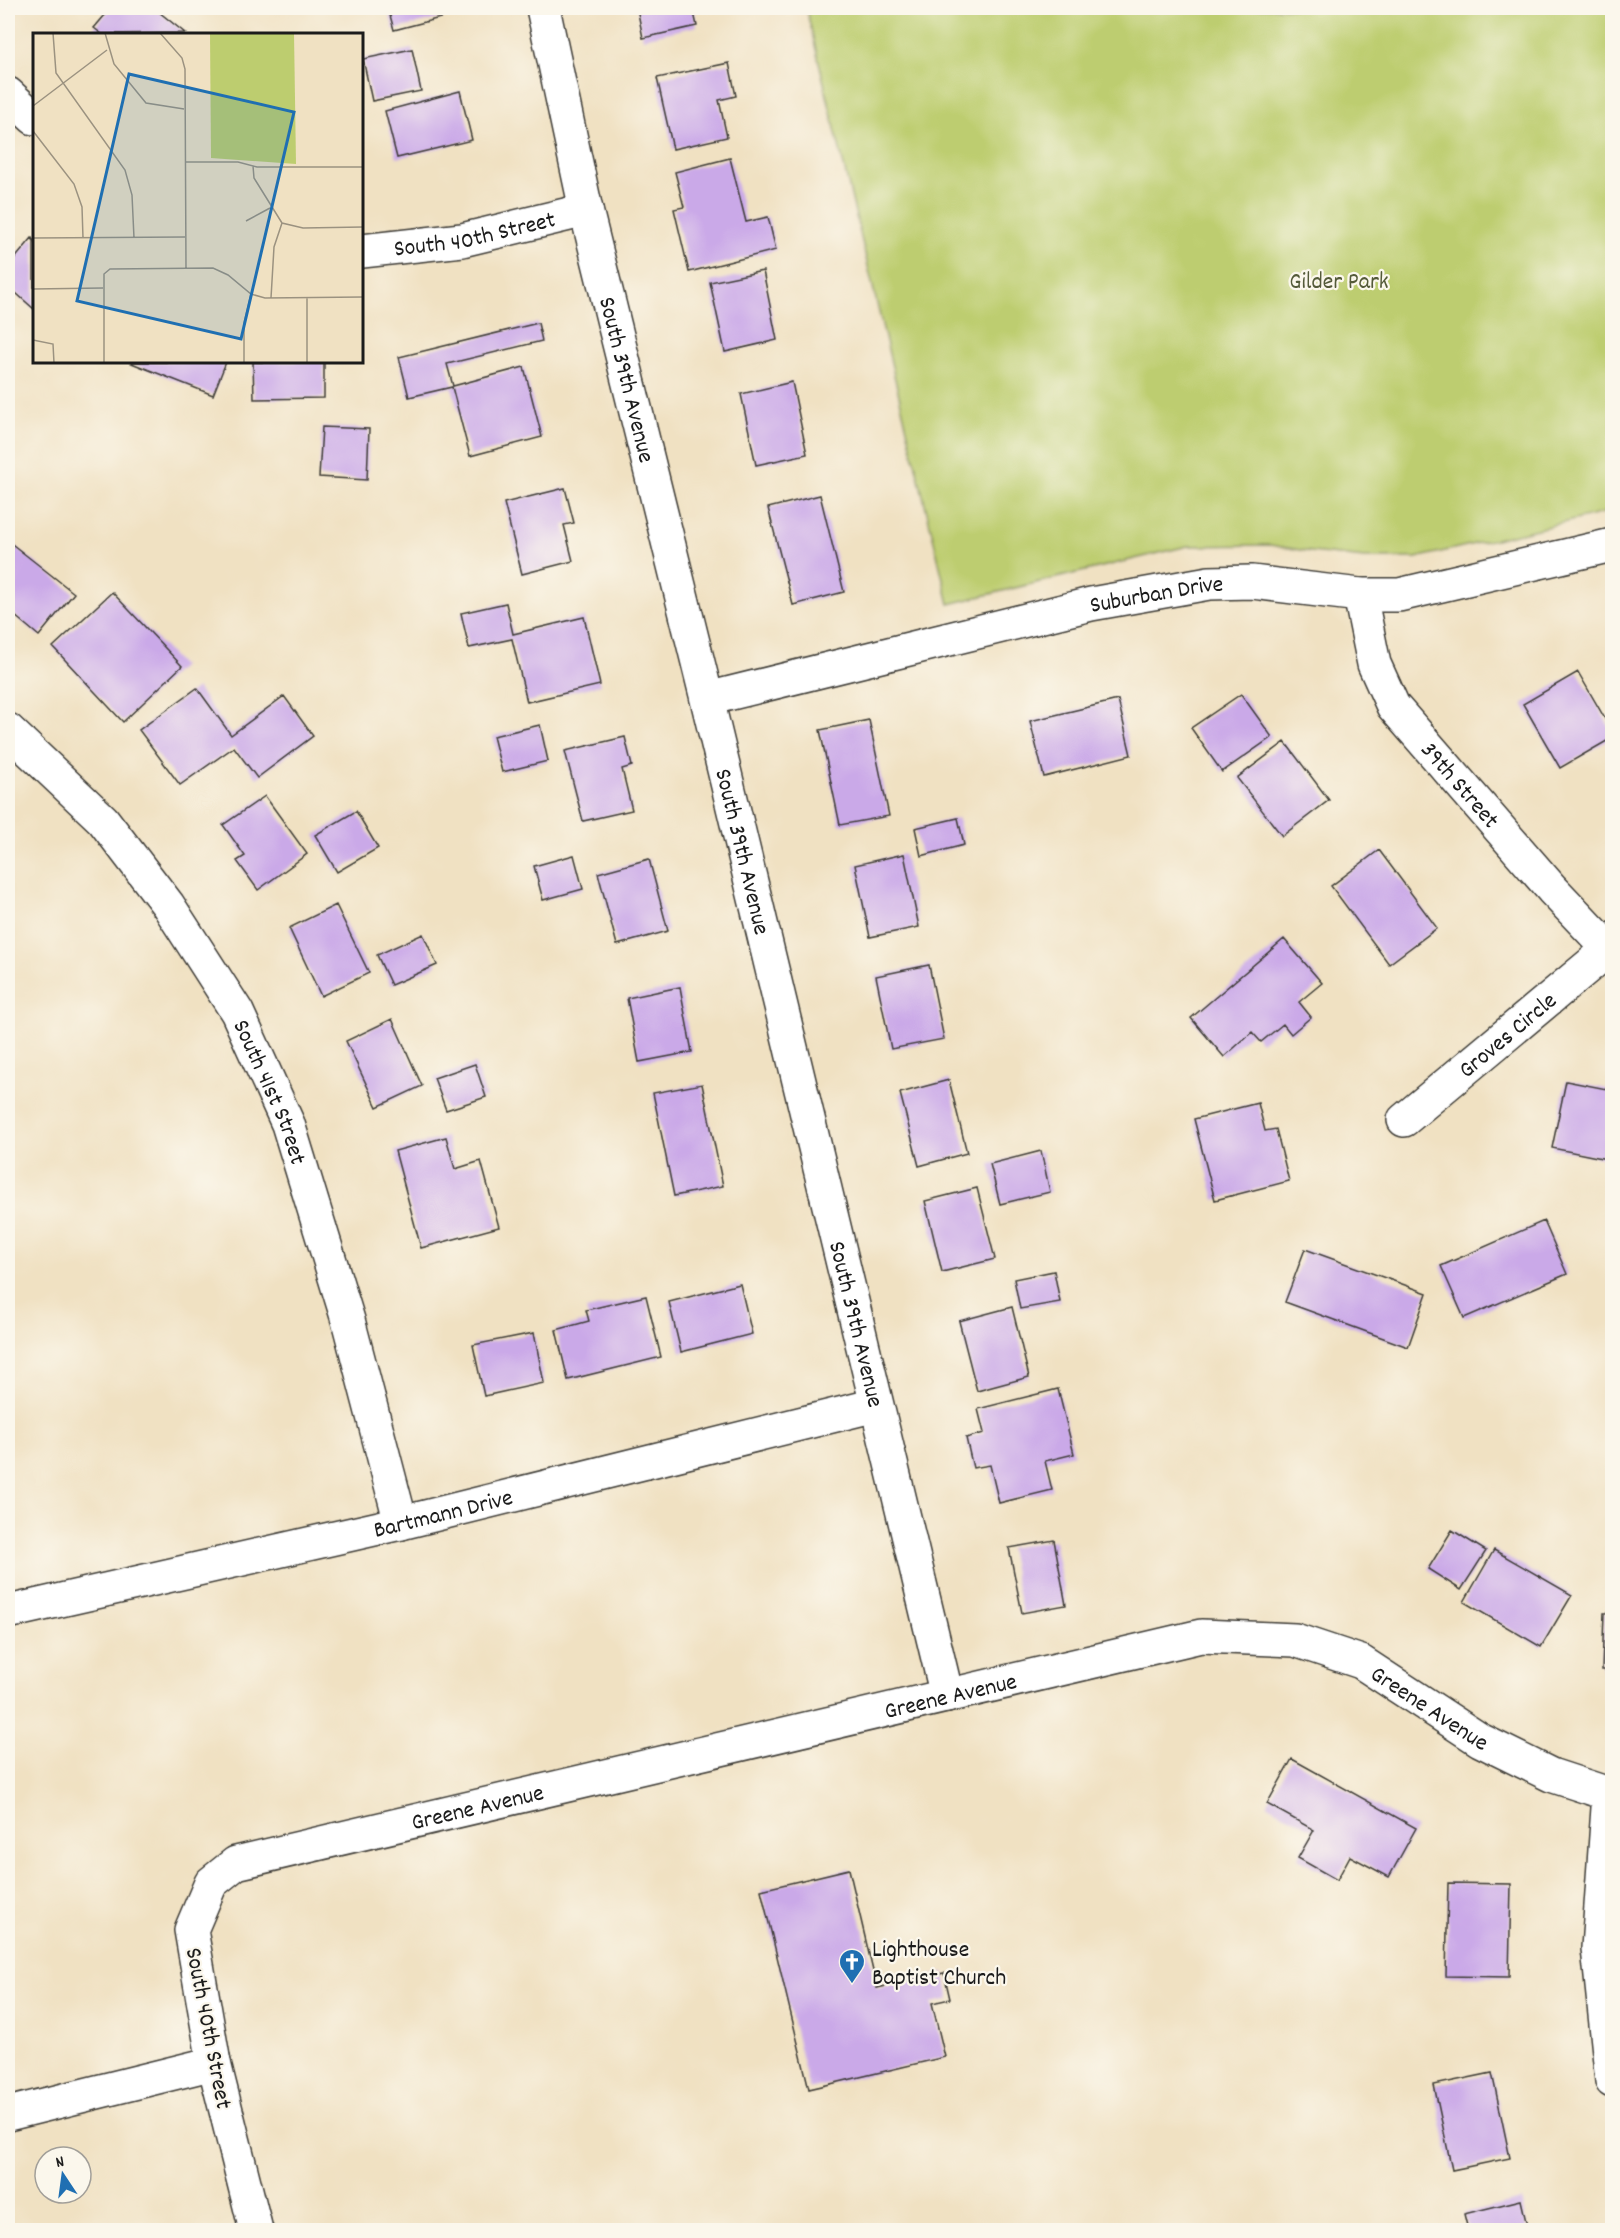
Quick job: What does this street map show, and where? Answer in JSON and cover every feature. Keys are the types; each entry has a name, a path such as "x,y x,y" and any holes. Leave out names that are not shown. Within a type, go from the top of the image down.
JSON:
{"street":[{"name":"South 39th Avenue","path":"543,8 586,210 707,699 947,1696"},
{"path":"8,94 33,117"},
{"name":"South 40th Street","path":"363,251 462,240 586,210"},
{"name":"Suburban Drive","path":"707,699 1091,604 1209,583 1252,582 1360,595 1399,594 1612,545"},
{"name":"39th Street","path":"1360,595 1374,664 1393,706 1552,890 1611,951"},
{"name":"South 41st Street","path":"8,729 103,820 168,905 237,1012 288,1124 348,1320 401,1523"},
{"name":"Groves Circle","path":"1404,1120 1611,951"},
{"name":"Bartmann Drive","path":"8,1612 401,1523 876,1406"},
{"name":"Greene Avenue","path":"259,1857 1201,1636 1295,1640 1361,1662 1480,1740 1551,1775 1611,1795"},
{"path":"1611,1795 1598,1948 1612,2081"},
{"name":"South 40th Street","path":"256,2230 214,2063 191,1930 211,1883 236,1863 259,1857"},
{"path":"8,2114 214,2063"}],"green space":[{"name":"Gilder Park","path":"806,8 1612,8 1612,511 1416,558 1364,558 1270,545 1188,546 949,604"}],"building":[{"path":"111,8 154,8 185,33 101,33 94,28"},
{"path":"388,8 446,8 448,16 394,30"},
{"path":"637,8 693,8 697,26 643,38"},
{"path":"412,49 421,91 372,101 363,59"},
{"path":"729,63 736,96 719,100 727,137 673,149 657,78"},
{"path":"460,91 472,140 397,158 385,111"},
{"path":"730,158 746,222 768,217 776,250 689,272 674,209 684,207 675,172"},
{"path":"32,238 33,308 8,286 8,267"},
{"path":"763,271 777,340 725,352 710,282"},
{"path":"538,323 542,341 447,364 453,386 524,367 542,437 470,456 452,387 409,397 399,357"},
{"path":"132,363 226,363 213,395"},
{"path":"253,363 324,363 324,398 254,399"},
{"path":"792,382 807,454 756,465 741,394"},
{"path":"322,427 369,429 367,480 319,477"},
{"path":"565,488 574,523 564,525 573,561 522,574 504,503"},
{"path":"820,495 844,592 793,605 768,508"},
{"path":"8,541 74,593 39,636 8,610"},
{"path":"112,592 182,666 123,722 53,647"},
{"path":"506,603 513,634 584,617 600,685 527,702 512,639 469,648 461,613"},
{"path":"1578,672 1612,731 1612,738 1560,768 1523,704"},
{"path":"197,688 231,735 284,696 313,736 257,778 234,747 180,785 139,730"},
{"path":"1241,694 1272,737 1222,772 1191,728"},
{"path":"1118,700 1131,755 1044,777 1030,721"},
{"path":"869,720 889,816 840,825 820,730"},
{"path":"540,725 548,761 502,772 493,736"},
{"path":"625,737 632,766 622,769 632,810 583,821 565,751"},
{"path":"1285,742 1329,800 1282,836 1237,778"},
{"path":"265,796 307,854 258,890 237,861 245,856 223,825"},
{"path":"356,811 378,848 337,872 315,835"},
{"path":"958,818 964,845 921,856 915,828"},
{"path":"1379,850 1437,928 1389,964 1331,886"},
{"path":"904,854 919,927 870,937 855,865"},
{"path":"574,855 583,889 543,900 534,866"},
{"path":"649,859 668,931 617,945 598,873"},
{"path":"336,905 369,973 321,996 289,928"},
{"path":"423,934 437,965 391,985 377,955"},
{"path":"1284,939 1322,983 1299,1002 1311,1017 1291,1034 1283,1024 1261,1042 1252,1032 1224,1057 1191,1018"},
{"path":"929,965 944,1039 891,1049 876,976"},
{"path":"680,987 692,1052 639,1062 627,998"},
{"path":"392,1019 422,1086 377,1107 346,1041"},
{"path":"475,1064 486,1097 446,1110 434,1078"},
{"path":"949,1080 967,1153 919,1166 900,1093"},
{"path":"1566,1081 1612,1090 1612,1160 1552,1148"},
{"path":"702,1084 723,1186 674,1196 653,1093"},
{"path":"1258,1103 1265,1131 1276,1129 1289,1181 1215,1200 1194,1119"},
{"path":"446,1137 455,1169 481,1161 499,1227 421,1248 395,1151"},
{"path":"1041,1151 1050,1192 1000,1204 990,1164"},
{"path":"977,1188 995,1259 942,1272 925,1201"},
{"path":"1544,1221 1567,1274 1464,1318 1441,1266"},
{"path":"1305,1249 1427,1293 1408,1347 1285,1302"},
{"path":"1054,1271 1060,1302 1020,1309 1014,1279"},
{"path":"740,1284 752,1334 681,1352 669,1302"},
{"path":"646,1296 661,1357 568,1380 556,1330 589,1321 586,1310"},
{"path":"1012,1307 1029,1377 977,1391 959,1321"},
{"path":"534,1333 544,1383 484,1396 473,1345"},
{"path":"1058,1389 1074,1454 1045,1461 1052,1490 999,1503 990,1465 973,1468 966,1438 984,1433 978,1409"},
{"path":"1452,1530 1486,1551 1461,1590 1428,1569"},
{"path":"1054,1540 1066,1605 1022,1613 1009,1548"},
{"path":"1494,1550 1572,1595 1541,1647 1464,1602"},
{"path":"1604,1613 1612,1613 1612,1670 1602,1670"},
{"path":"1292,1759 1416,1828 1389,1877 1350,1856 1337,1880 1298,1858 1314,1830 1267,1804"},
{"path":"849,1869 877,1988 944,1973 950,1999 932,2003 945,2057 809,2089 761,1890"},
{"path":"1448,1883 1511,1884 1509,1977 1446,1976"},
{"path":"1492,2073 1510,2158 1452,2170 1434,2085"},
{"path":"1521,2200 1528,2230 1468,2230 1464,2214"}],"place":[{"name":"Lighthouse Baptist Church","path":"852,1985"}]}
